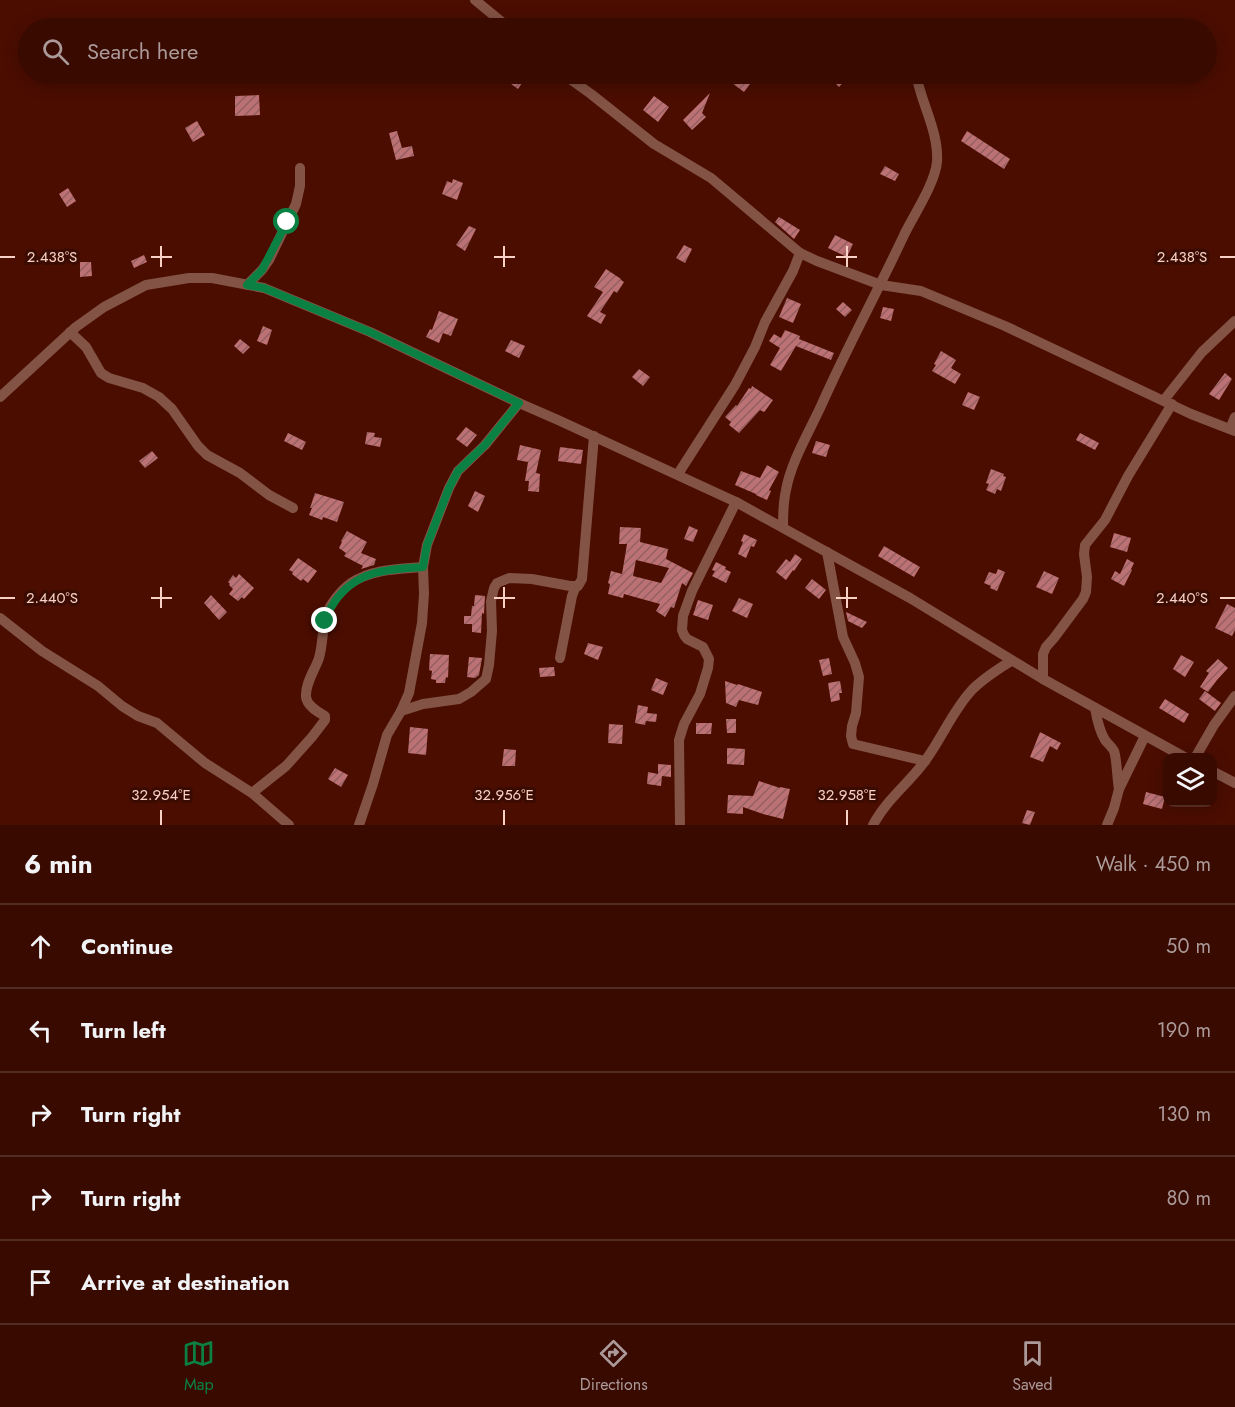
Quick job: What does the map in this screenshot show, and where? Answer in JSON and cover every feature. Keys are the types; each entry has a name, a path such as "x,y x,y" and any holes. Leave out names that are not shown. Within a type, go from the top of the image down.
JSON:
{"street":[{"path":"476,0 497,18"},
{"path":"577,84 654,144 711,178 800,253 881,285 921,291 1005,326 1191,414 1232,430 1235,417"},
{"path":"783,527 788,480 797,458 846,351 931,184 937,164 936,147 918,84"},
{"path":"247,285 266,265 296,204 300,186 300,168"},
{"path":"678,474 735,385 800,253"},
{"path":"0,397 70,332 104,307 146,285 189,278 212,278 264,288 370,332 736,502 910,598 1011,661 1176,753"},
{"path":"1043,679 1043,654 1046,647 1086,592 1085,545 1105,520 1168,402 1202,352 1235,321"},
{"path":"70,332 86,347 101,373 109,378 143,388 159,397 172,409 207,455 240,473 269,495 293,508"},
{"path":"359,825 387,735 409,693 422,623 423,567 427,545 458,471 485,445 519,403"},
{"path":"560,658 571,602 576,586 581,583 582,579 594,436"},
{"path":"680,825 679,740 684,724 700,694 709,658 703,647 684,635 683,616 692,591 736,502"},
{"path":"827,552 843,637 859,677 856,713 851,736 853,744 925,761"},
{"path":"252,793 285,766 326,720 310,705 306,696 310,677 320,652 326,614 342,591 362,577 386,569 423,567"},
{"path":"401,711 423,704 459,699 486,679 492,631 491,602 497,583 510,578 576,586"},
{"path":"0,618 42,651 98,687 122,706 138,716 157,723 205,763 252,793 289,825"},
{"path":"873,825 881,812 925,761 972,690 1011,661"},
{"path":"1198,753 1235,696"},
{"path":"1095,708 1101,733 1114,751 1119,789"},
{"path":"1107,825 1119,789 1145,736"},
{"path":"1217,774 1235,783"}],"building":[{"path":"511,84 521,84 518,89"},
{"path":"733,84 750,84 744,92"},
{"path":"710,93 702,113 706,117 692,130 683,120"},
{"path":"259,95 260,115 235,116 235,96"},
{"path":"654,96 669,107 658,122 643,110"},
{"path":"197,121 205,135 193,142 185,128"},
{"path":"397,131 402,148 412,146 414,156 396,160 389,133"},
{"path":"967,131 1010,159 1004,169 961,141"},
{"path":"885,166 899,174 895,181 880,174"},
{"path":"453,179 463,183 457,200 442,194 447,181 452,183"},
{"path":"68,188 76,201 67,207 59,194"},
{"path":"779,217 800,230 794,239 775,222"},
{"path":"469,226 476,229 465,251 456,245"},
{"path":"835,235 853,244 847,257 828,248"},
{"path":"684,245 692,249 685,263 676,258"},
{"path":"144,255 147,262 134,268 131,261"},
{"path":"80,262 91,262 92,276 80,277"},
{"path":"606,269 624,282 617,293 614,291 600,312 606,315 601,324 587,316 603,292 594,287"},
{"path":"787,298 801,304 793,323 779,317"},
{"path":"843,302 852,310 845,317 836,309"},
{"path":"883,307 894,309 891,321 880,318"},
{"path":"439,311 458,319 451,336 443,333 439,343 426,337 430,329 432,330"},
{"path":"263,326 272,330 267,345 257,341"},
{"path":"785,330 800,336 799,339 834,353 831,360 796,346 781,371 770,365 780,348 769,341 774,334 781,338"},
{"path":"240,339 250,347 243,354 234,346"},
{"path":"511,340 525,346 519,358 505,351"},
{"path":"941,351 956,360 951,368 961,374 955,384 932,371"},
{"path":"639,369 650,377 643,386 632,377"},
{"path":"1225,373 1232,379 1219,400 1209,394"},
{"path":"752,386 773,400 764,412 760,410 739,433 729,425 731,422 725,417 737,406"},
{"path":"968,392 980,397 974,410 962,405"},
{"path":"466,427 477,435 467,447 456,439"},
{"path":"367,432 375,433 374,437 382,438 380,447 365,444"},
{"path":"288,433 306,442 302,450 284,441"},
{"path":"1080,433 1099,443 1095,450 1076,440"},
{"path":"816,441 830,445 826,457 812,453"},
{"path":"520,445 541,450 536,473 540,474 539,492 528,491 529,481 525,481 528,462 517,460"},
{"path":"560,447 583,450 581,464 558,461"},
{"path":"152,451 158,458 145,468 139,461"},
{"path":"767,465 779,472 769,490 771,491 767,500 735,485 741,471 760,478"},
{"path":"991,469 1006,477 1001,491 997,489 995,494 986,490"},
{"path":"475,491 485,496 478,512 468,506"},
{"path":"315,493 344,502 337,522 309,515"},
{"path":"689,526 698,530 693,542 684,539"},
{"path":"620,527 641,528 640,542 668,549 666,559 693,573 686,586 682,583 674,608 671,607 665,617 656,611 660,604 624,594 623,598 608,594 611,571 622,574 627,544 619,544","holes":["636,560 669,568 661,583 633,576"]},
{"path":"347,531 367,542 361,553 376,559 374,565 361,569 363,566 344,556 346,553 339,548"},
{"path":"1114,533 1131,538 1127,552 1110,547"},
{"path":"744,534 757,540 754,547 751,546 746,558 738,554"},
{"path":"884,546 920,567 914,577 878,556"},
{"path":"795,554 802,559 786,580 776,572 786,559 790,562"},
{"path":"298,558 317,571 308,583 303,579 301,581 289,570"},
{"path":"1127,559 1134,563 1124,586 1111,579 1115,571 1120,574"},
{"path":"716,562 731,572 726,583 712,576"},
{"path":"998,569 1005,572 997,591 984,583 989,572 996,574"},
{"path":"1044,571 1059,578 1052,594 1036,587"},
{"path":"239,574 254,588 244,599 242,597 238,601 229,594 233,589 228,582 233,575 236,578"},
{"path":"812,579 826,590 819,599 805,588"},
{"path":"211,595 227,612 219,620 204,603"},
{"path":"475,595 485,596 481,633 472,632 472,624 464,624 464,616 471,616"},
{"path":"739,598 753,604 747,618 732,611"},
{"path":"698,600 713,605 708,620 693,615"},
{"path":"1227,604 1235,608 1235,630 1232,636 1215,628"},
{"path":"846,612 867,622 862,628 848,621"},
{"path":"588,643 603,647 598,660 584,654"},
{"path":"430,654 449,655 448,678 446,677 445,683 436,683 436,680 431,679"},
{"path":"1181,655 1194,662 1185,677 1173,669"},
{"path":"469,657 482,658 479,675 475,678 467,677"},
{"path":"829,658 832,674 823,676 819,660"},
{"path":"1218,659 1228,668 1208,692 1200,687 1209,673 1206,671"},
{"path":"554,667 555,676 540,677 539,668"},
{"path":"656,678 668,683 663,695 651,690"},
{"path":"725,681 762,692 758,705 739,700 736,707 726,703"},
{"path":"840,681 842,693 839,693 840,700 831,702 828,683"},
{"path":"1205,691 1221,703 1215,711 1199,699"},
{"path":"1165,699 1189,714 1184,723 1159,708"},
{"path":"638,705 648,707 647,713 657,714 656,722 646,721 645,725 635,723"},
{"path":"726,719 736,719 736,733 727,733"},
{"path":"696,723 712,723 711,734 696,734"},
{"path":"609,724 623,725 622,744 608,743"},
{"path":"410,727 428,729 426,755 408,753"},
{"path":"1040,732 1061,743 1057,750 1050,746 1043,762 1030,757"},
{"path":"727,748 745,749 744,765 727,764"},
{"path":"504,749 516,750 515,766 502,766"},
{"path":"658,764 671,765 671,777 662,776 661,786 647,784 648,772 658,774"},
{"path":"335,768 348,775 341,787 328,779"},
{"path":"759,781 790,789 783,819 743,807 743,814 727,813 728,795 753,796"},
{"path":"1146,792 1163,796 1162,809 1143,804"},
{"path":"1027,810 1035,812 1030,825 1022,823"}],"route":[{"path":"287,222 269,260 247,285 264,288 370,332 519,403 485,445 458,471 427,545 423,567 386,569 362,577 342,591 326,614 325,621"}]}
